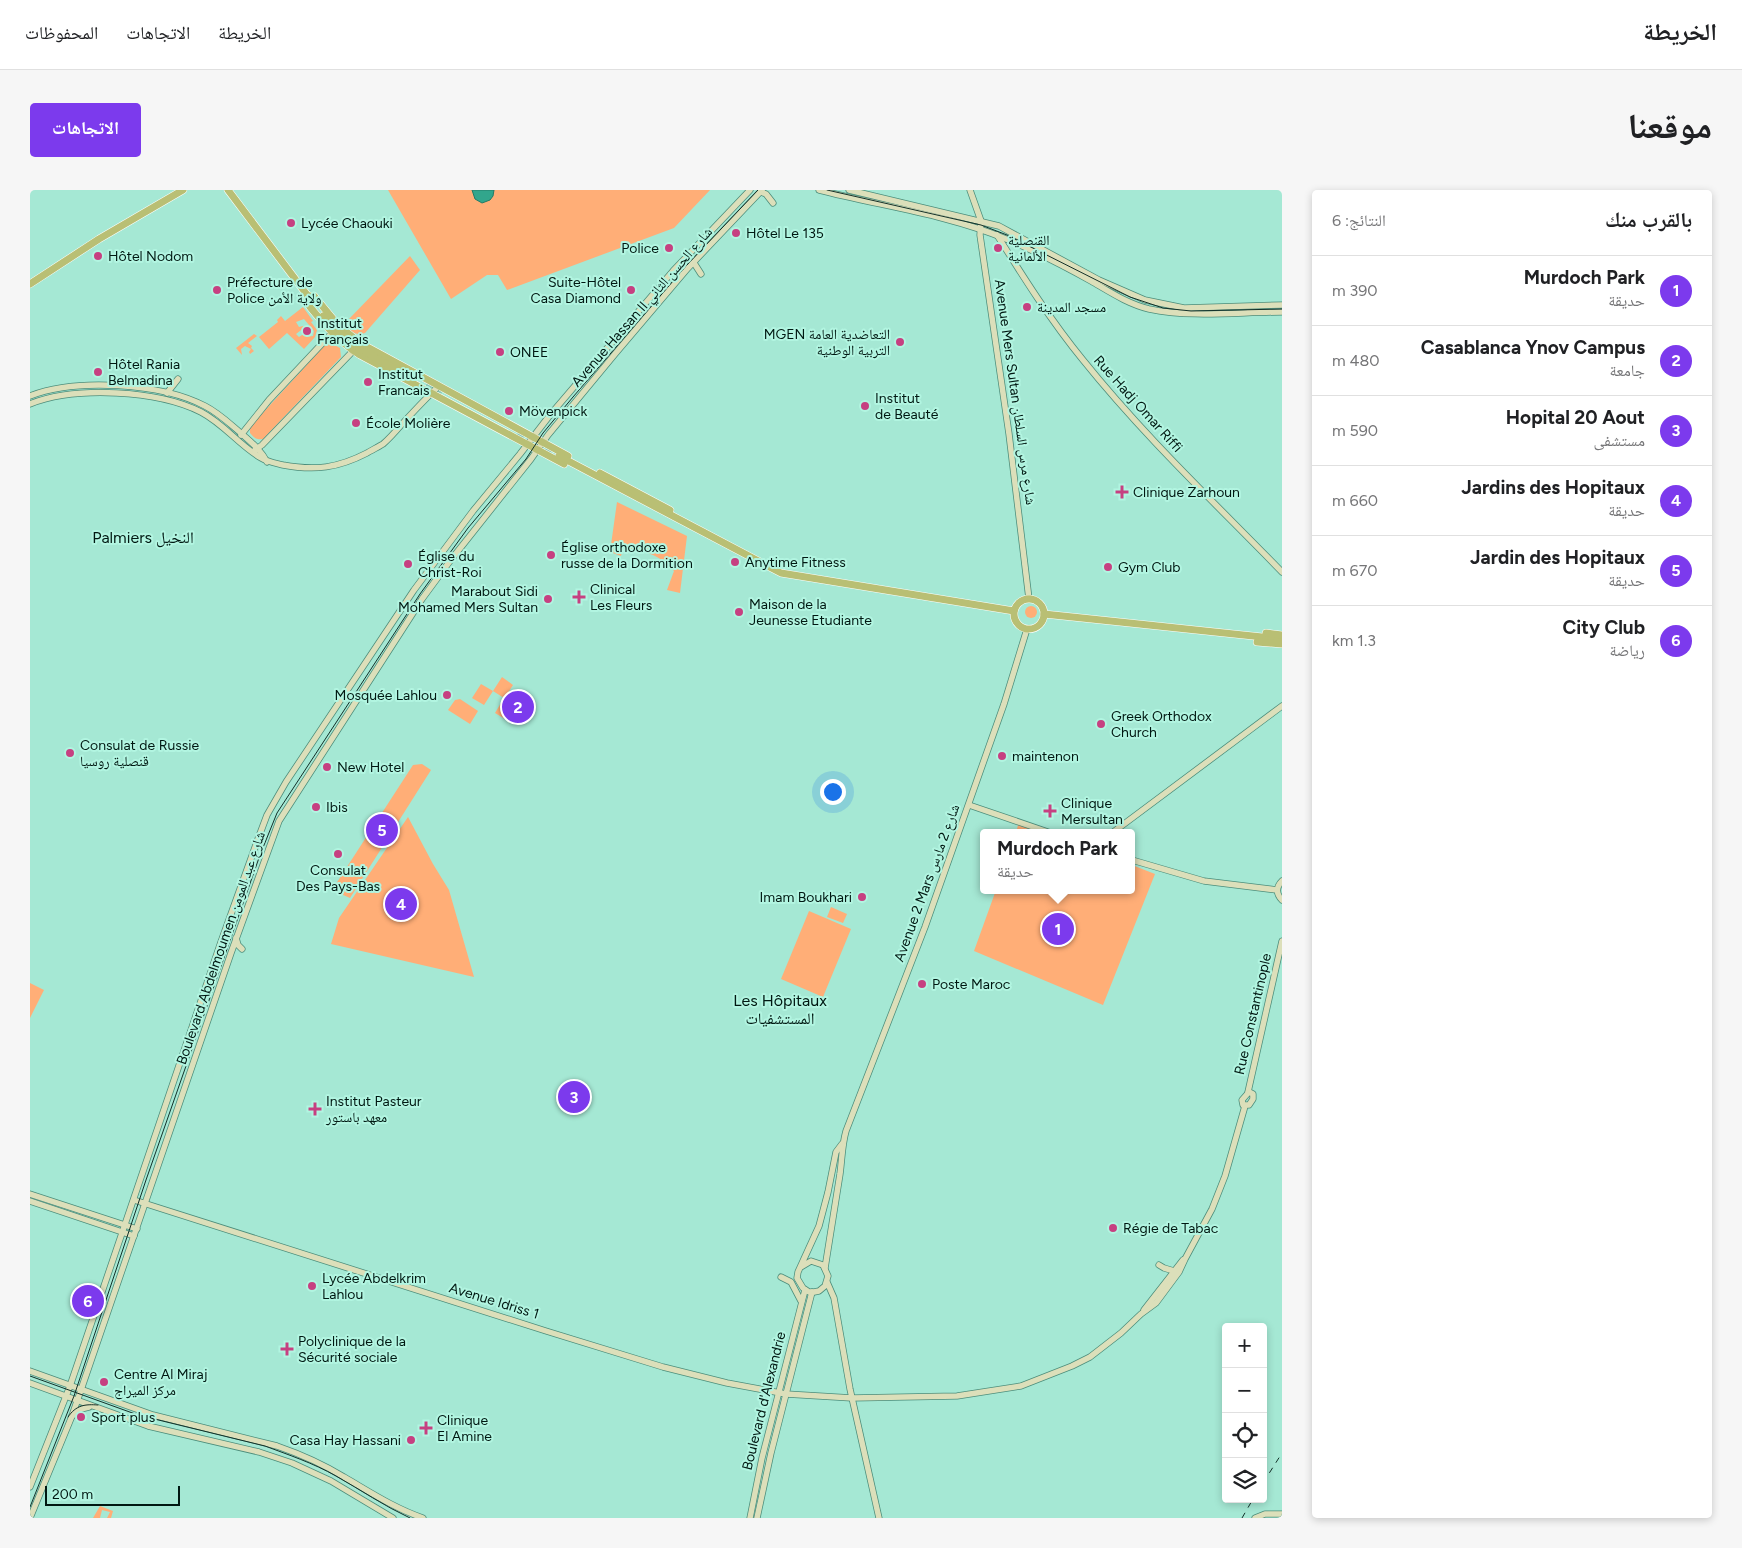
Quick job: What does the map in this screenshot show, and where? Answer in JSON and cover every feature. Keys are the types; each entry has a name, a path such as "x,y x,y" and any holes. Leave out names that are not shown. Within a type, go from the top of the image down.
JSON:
{"main road":[{"path":"30,284 98,239 183,190"},
{"path":"228,190 330,324 357,347 426,384"},
{"path":"308,296 306,302 332,333 353,351 677,524 682,521"},
{"path":"308,296 314,296 338,326 360,343 680,516 682,521"},
{"path":"444,394 518,433"},
{"path":"559,456 771,569 785,574 1014,611"},
{"path":"1030,598 1040,603 1044,614 1040,624 1035,628 1027,628 1017,623 1015,618 1014,611 1020,602 1030,598"},
{"path":"1044,614 1282,640"},
{"path":"1179,628 1185,624 1282,635"},
{"path":"1179,628 1184,633 1282,644"}],"street":[{"name":"Avenue Hassan II شارع الحسن الثاني","path":"532,436 672,271 750,190"},
{"path":"819,190 945,219 997,235 1041,255 1138,306 1168,312 1205,314 1282,312"},
{"path":"848,190 999,226 1099,280 1145,300 1184,308 1282,305"},
{"name":"Avenue Mers Sultan شارع مرس السلطان","path":"970,190 981,221 980,229 1030,598"},
{"name":"Avenue Hassan II شارع الحسن الثاني","path":"543,442 694,262 762,191"},
{"path":"762,191 773,203"},
{"name":"Rue Hadj Omar Riffi","path":"997,235 1045,310 1126,412 1282,572"},
{"path":"694,262 701,274"},
{"path":"240,442 241,433 269,400 332,333"},
{"path":"250,450 258,449 353,351"},
{"path":"167,393 178,379"},
{"path":"30,396 55,389 100,385 124,386 183,397 221,416 258,449 267,462"},
{"path":"30,404 50,397 89,393 124,394 158,399 199,412 220,424 267,462 314,469 351,461 384,443 439,386"},
{"name":"Boulevard Abdelmoumen شارع عبد المومن","path":"30,1487 70,1386 221,942 267,815 286,782 414,590 532,436"},
{"name":"Boulevard Abdelmoumen شارع عبد المومن","path":"30,1518 72,1416 236,938 279,821 424,596 543,442"},
{"name":"Avenue 2 Mars شارع 2 مارس","path":"801,1267 819,1226 836,1152 842,1144 921,938 1004,704 1027,628"},
{"path":"1117,829 1282,706"},
{"path":"969,805 1039,829"},
{"path":"1135,861 1204,881 1277,890"},
{"path":"1282,881 1277,890 1282,900"},
{"path":"236,938 238,945 242,949"},
{"name":"Rue Constantinople","path":"1185,1259 1221,1187 1245,1106 1251,1103 1254,1096 1252,1092 1248,1092 1282,941"},
{"name":"Avenue 2 Mars شارع 2 مارس","path":"825,1268 843,1154 842,1144"},
{"path":"30,1194 137,1229"},
{"name":"Avenue Idriss 1","path":"134,1200 663,1367 742,1387 786,1394 852,1398 957,1396 1021,1386 1090,1357 1156,1303 1158,1296"},
{"path":"30,1202 134,1236"},
{"path":"1158,1296 1174,1271 1185,1259"},
{"path":"1158,1296 1180,1272 1185,1259"},
{"path":"828,1282 822,1289 812,1292 805,1290 800,1285 798,1273 801,1267 808,1262 813,1262 820,1263 828,1274 828,1282 834,1298 852,1398 879,1518"},
{"path":"1159,1265 1174,1271"},
{"path":"782,1277 791,1282 798,1293 801,1303"},
{"path":"822,1289 828,1295 837,1320"},
{"name":"Boulevard d'Alexandrie","path":"750,1518 762,1458 805,1290"},
{"name":"Boulevard d'Alexandrie","path":"757,1518 812,1292"},
{"path":"30,1371 153,1416 276,1446 296,1453 343,1476 395,1507 423,1518"},
{"path":"45,1376 63,1380 74,1374"},
{"path":"30,1383 148,1426 269,1455 292,1463 331,1481 393,1518"},
{"path":"72,1416 85,1408 92,1407"},
{"path":"1255,1518 1266,1514 1270,1517 1282,1514 1282,1518"}],"shaded area":[{"path":"388,190 710,190 674,228 507,290 498,275 487,275 451,299"},
{"path":"472,190 494,190 490,200 482,203 475,199"},
{"path":"410,256 420,270 365,333 357,334 353,332 348,326 349,319"},
{"path":"303,307 317,330 315,337 304,349 287,333 269,349 259,337 278,322 277,320 281,316 285,321","holes":["304,319 314,331 313,336 306,337 305,333 299,337 296,334 305,327 299,327 296,322"]},
{"path":"254,334 257,336 248,343 254,351 250,354 251,349 245,346 241,349 242,355 236,348"},
{"path":"331,343 340,348 341,357 263,439 254,437 250,433 250,427 324,346"},
{"path":"617,502 687,536 680,593 667,590 674,571 657,557 645,552 623,548 621,556 610,552"},
{"path":"1029,606 1033,606 1037,612 1033,618 1029,618 1025,614 1025,610"},
{"path":"502,677 513,685 506,696 509,698 500,710 506,714 508,705 511,707 505,719 495,713 504,698 493,691"},
{"path":"481,684 493,691 484,705 472,698"},
{"path":"460,699 478,711 470,724 448,710 455,700"},
{"path":"422,764 431,770 350,898 332,890 413,765"},
{"path":"408,817 449,890 474,977 331,944 339,918"},
{"path":"1018,825 1030,829 1017,829"},
{"path":"1135,866 1155,874 1103,1005 974,951 995,894 1135,894"},
{"path":"831,907 847,914 843,923 827,917"},
{"path":"809,911 851,929 823,997 781,979"},
{"path":"30,983 44,990 30,1018"},
{"path":"100,1506 113,1511 111,1518 107,1518 110,1512 102,1510 100,1518 93,1518"}],"tunnel":[{"path":"426,385 443,394"},
{"path":"518,433 559,456"}],"tram line":[{"path":"30,1507 74,1396 146,1180 260,855 277,813 420,594 468,528 526,459 543,433 573,397 686,266 758,190"},
{"path":"827,190 981,225 1007,235 1130,297 1163,308 1191,311 1282,309"},
{"path":"30,1376 138,1415 265,1446 327,1471 410,1518"},
{"path":"68,1417 81,1406 98,1405"}],"railway":[{"path":"1267,1477 1282,1453"},
{"path":"1242,1518 1251,1503"}],"place":[{"name":"Lycée Chaouki","path":"291,223"},
{"name":"Hôtel Le 135","path":"736,233"},
{"name":"Police","path":"669,248"},
{"name":"القنصلية الألمانية","path":"998,248"},
{"name":"Hôtel Nodom","path":"98,256"},
{"name":"Préfecture de Police ولاية الأمن","path":"217,290"},
{"name":"Suite-Hôtel Casa Diamond","path":"631,290"},
{"name":"مسجد المدينة","path":"1027,307"},
{"name":"Institut Français","path":"307,331"},
{"name":"MGEN التعاضدية العامة التربية الوطنية","path":"900,342"},
{"name":"ONEE","path":"500,352"},
{"name":"Hôtel Rania Belmadina","path":"98,372"},
{"name":"Institut Francais","path":"368,382"},
{"name":"Institut de Beauté","path":"865,406"},
{"name":"Mövenpick","path":"509,411"},
{"name":"École Molière","path":"356,423"},
{"name":"Clinique Zarhoun","path":"1122,492"},
{"name":"Église orthodoxe russe de la Dormition","path":"551,555"},
{"name":"Anytime Fitness","path":"735,562"},
{"name":"Église du Christ-Roi","path":"408,564"},
{"name":"Gym Club","path":"1108,567"},
{"name":"Clinical Les Fleurs","path":"579,597"},
{"name":"Marabout Sidi Mohamed Mers Sultan","path":"548,599"},
{"name":"Maison de la Jeunesse Etudiante","path":"739,612"},
{"name":"Mosquée Lahlou","path":"447,695"},
{"name":"Casablanca Ynov Campus","path":"518,707"},
{"name":"Greek Orthodox Church","path":"1101,724"},
{"name":"Consulat de Russie قنصلية روسيا","path":"70,753"},
{"name":"maintenon","path":"1002,756"},
{"name":"New Hotel","path":"327,767"},
{"name":"Ibis","path":"316,807"},
{"name":"Clinique Mersultan","path":"1050,811"},
{"name":"Jardin des Hopitaux","path":"382,830"},
{"name":"Consulat Des Pays-Bas","path":"338,854"},
{"name":"Imam Boukhari","path":"862,897"},
{"name":"Jardins des Hopitaux","path":"401,904"},
{"name":"Murdoch Park","path":"1058,929"},
{"name":"Poste Maroc","path":"922,984"},
{"name":"Hopital 20 Aout","path":"574,1097"},
{"name":"Institut Pasteur معهد باستور","path":"315,1109"},
{"name":"Régie de Tabac","path":"1113,1228"},
{"name":"Lycée Abdelkrim Lahlou","path":"312,1286"},
{"name":"City Club","path":"88,1301"},
{"name":"Polyclinique de la Sécurité sociale","path":"287,1349"},
{"name":"Centre Al Miraj مركز الميراج","path":"104,1382"},
{"name":"Sport plus","path":"81,1417"},
{"name":"Clinique El Amine","path":"426,1428"},
{"name":"Casa Hay Hassani","path":"411,1440"}],"district":[{"name":"Palmiers النخيل","path":"143,537"},
{"name":"Les Hôpitaux المستشفيات","path":"780,1009"}]}
